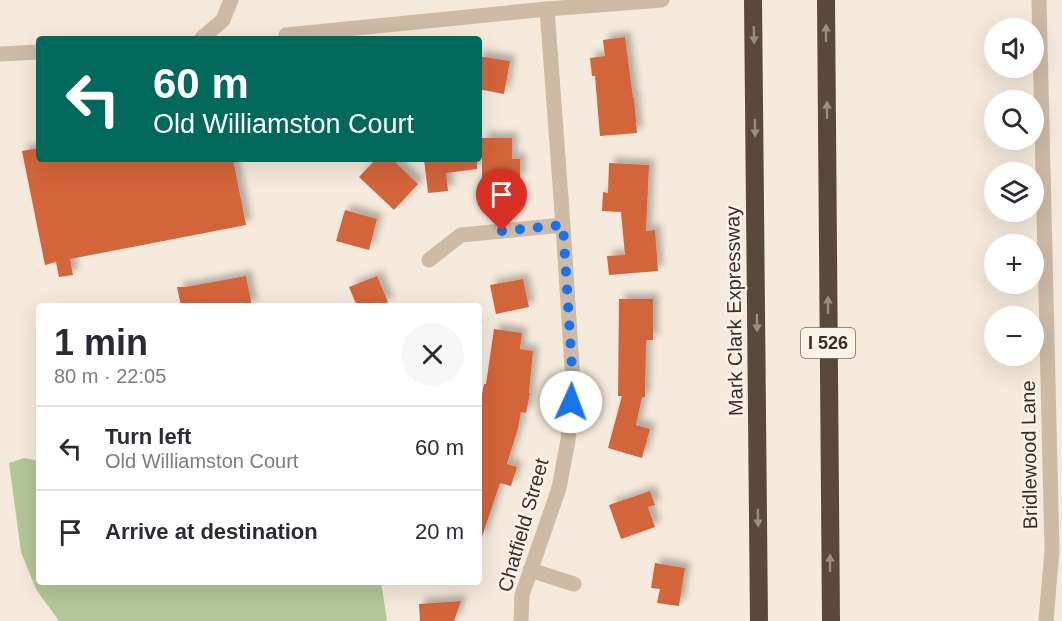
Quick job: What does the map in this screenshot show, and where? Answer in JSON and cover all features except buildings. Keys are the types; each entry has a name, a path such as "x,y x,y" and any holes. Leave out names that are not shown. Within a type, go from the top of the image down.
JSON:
{"highway":[{"name":"Mark Clark Expressway","path":"753,0 759,621"},
{"name":"I 526","path":"826,0 831,621"}],"street":[{"path":"205,36 224,20 231,0"},
{"path":"286,35 662,0"},
{"name":"Bridlewood Lane","path":"1039,0 1052,550 1046,621"},
{"name":"Chatfield Street","path":"521,621 522,595 559,488 568,440 573,383 547,9"},
{"path":"0,54 36,51"},
{"path":"429,260 461,235 563,225"},
{"path":"530,570 574,584"}],"green space":[{"path":"24,458 36,460 36,585 381,585 387,621 59,621 36,589 21,552 9,463"}],"route":[{"path":"502,231 563,225 573,383 571,402"}]}
